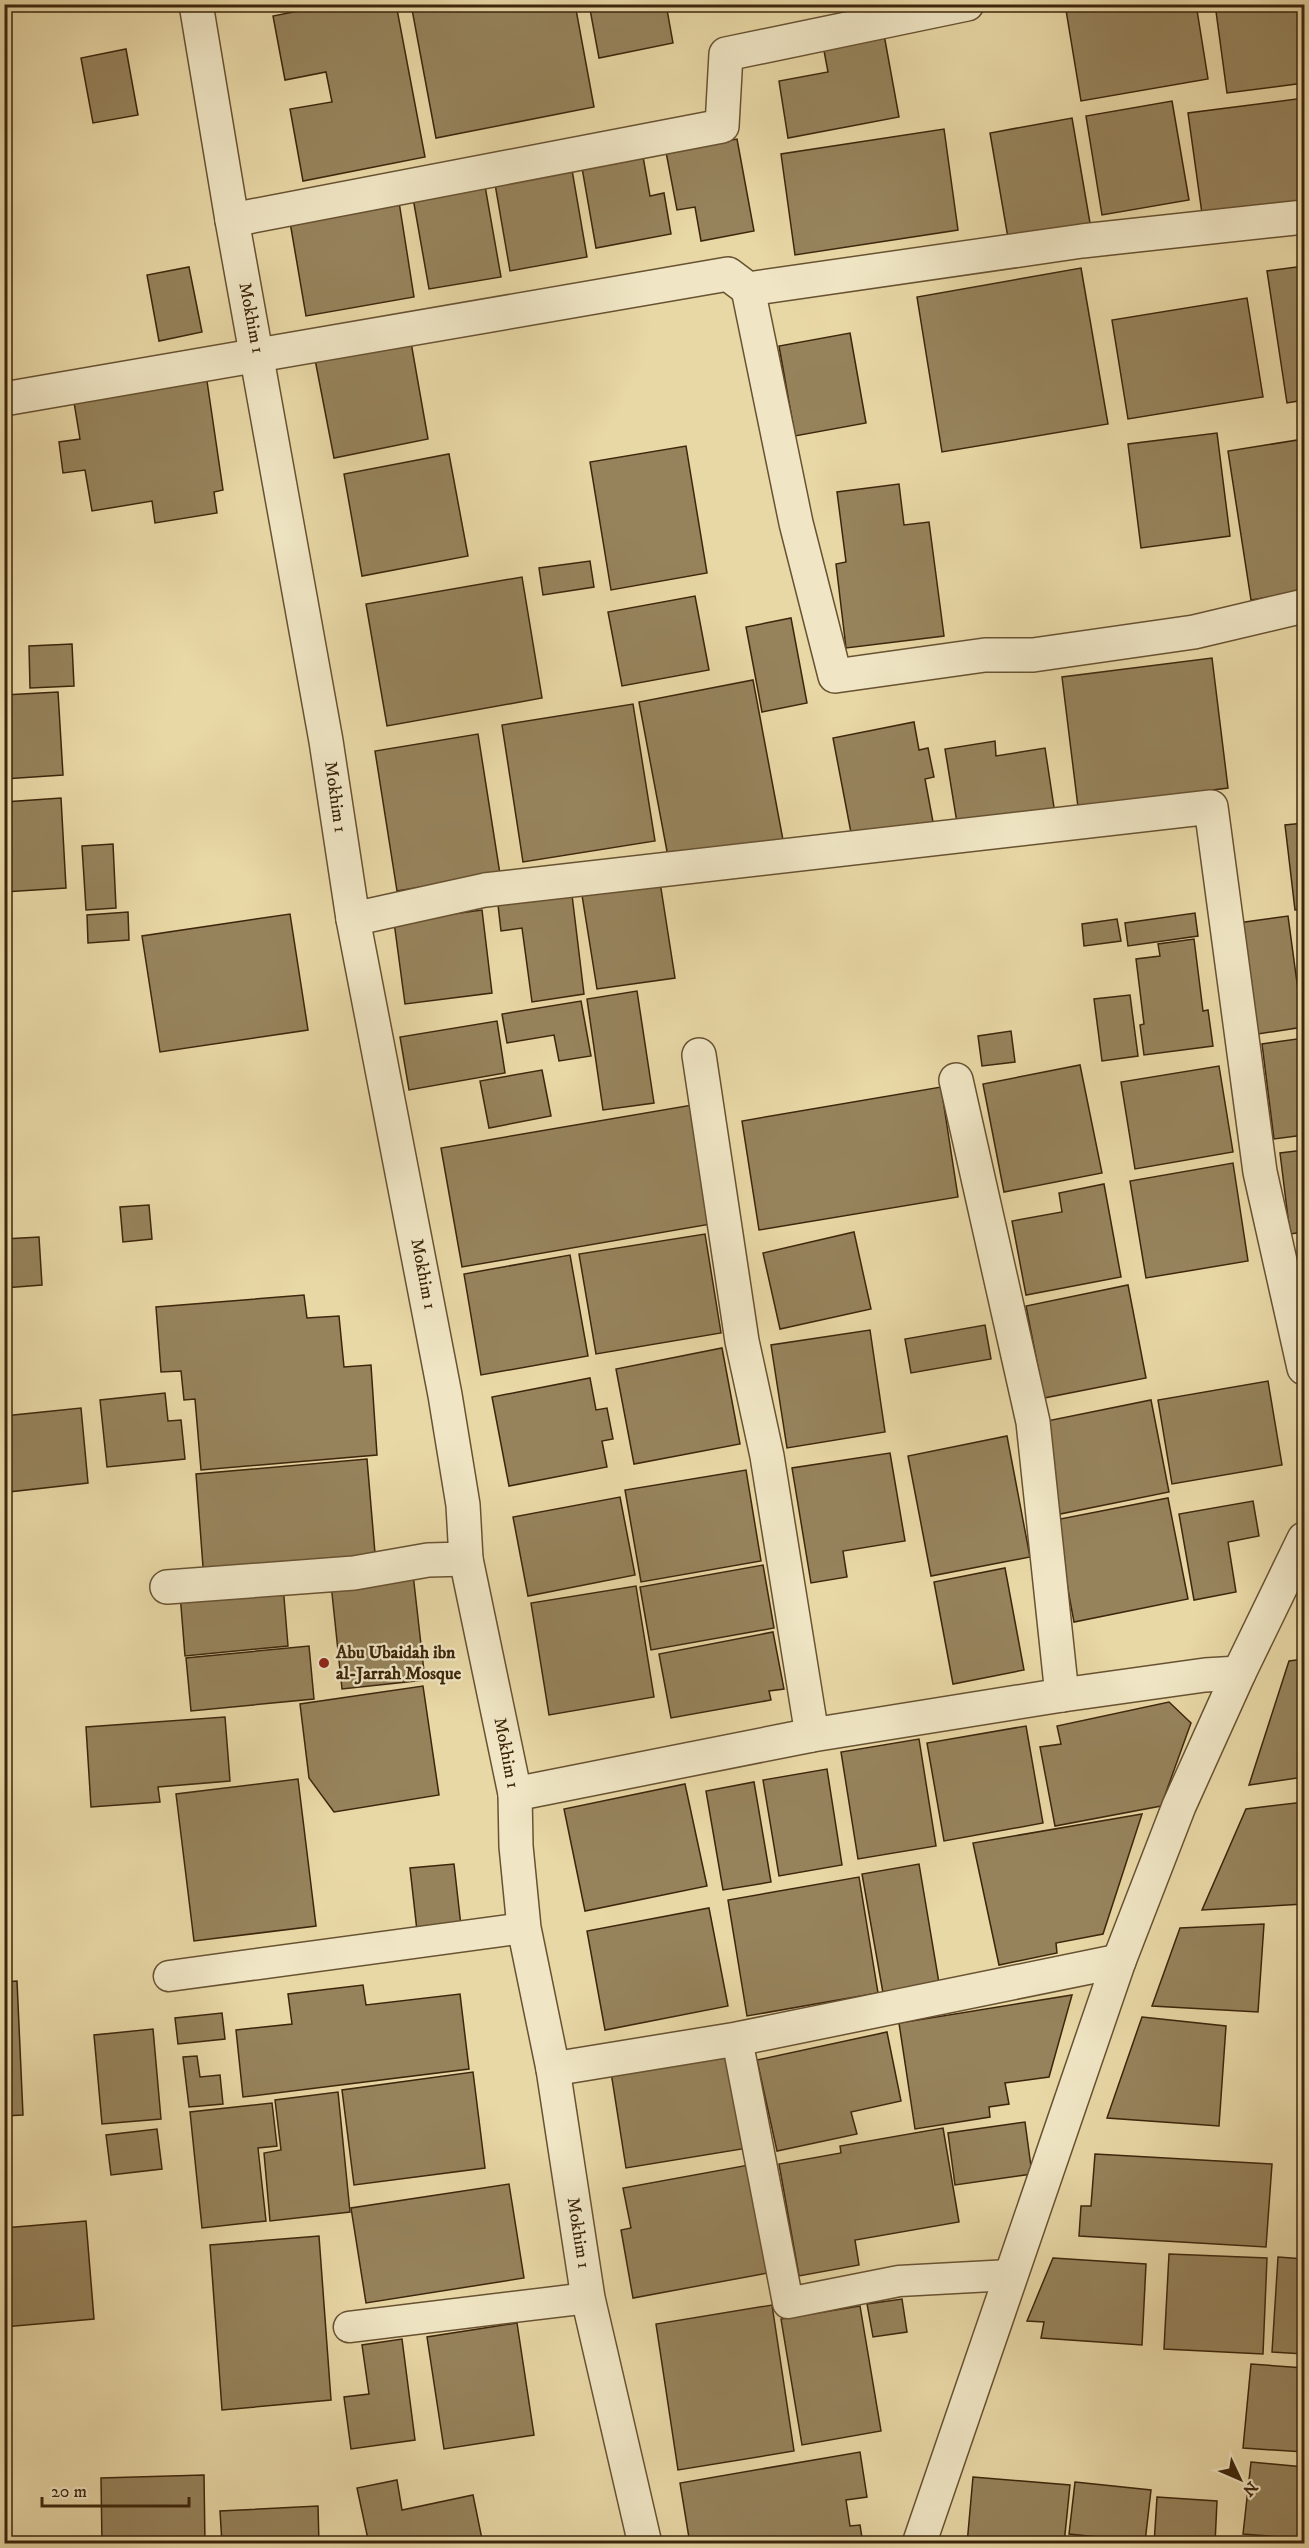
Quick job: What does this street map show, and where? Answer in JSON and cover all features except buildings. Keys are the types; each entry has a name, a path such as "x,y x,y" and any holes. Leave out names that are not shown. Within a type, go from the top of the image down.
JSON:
{"street":[{"name":"Mokhim 1","path":"196,4 232,219 324,729 353,919 444,1385 463,1506 466,1559 515,1794 516,1846 524,1928 553,2069 588,2298 645,2544"},
{"path":"232,219 722,126 726,54 968,4"},
{"path":"748,289 1082,241 1305,217"},
{"path":"4,399 728,274 748,289 796,523 835,676 985,655 1033,655 1194,632 1305,606"},
{"path":"353,919 485,890 1211,807 1260,1172 1305,1368"},
{"path":"699,1055 742,1341 767,1456 812,1735"},
{"path":"956,1080 1033,1422 1062,1695"},
{"path":"919,2544 1119,1961 1179,1806 1239,1673 1305,1539"},
{"path":"167,1587 354,1573 428,1560 466,1559"},
{"path":"515,1794 812,1735 1062,1695 1205,1675 1239,1673"},
{"path":"553,2069 737,2039 1119,1961"}],"lane":[{"path":"169,1976 524,1928"},
{"path":"737,2039 788,2303 899,2281 1010,2275"},
{"path":"349,2327 588,2298"}],"place":[{"name":"Abu Ubaidah ibn al-Jarrah Mosque","path":"324,1663"}]}
